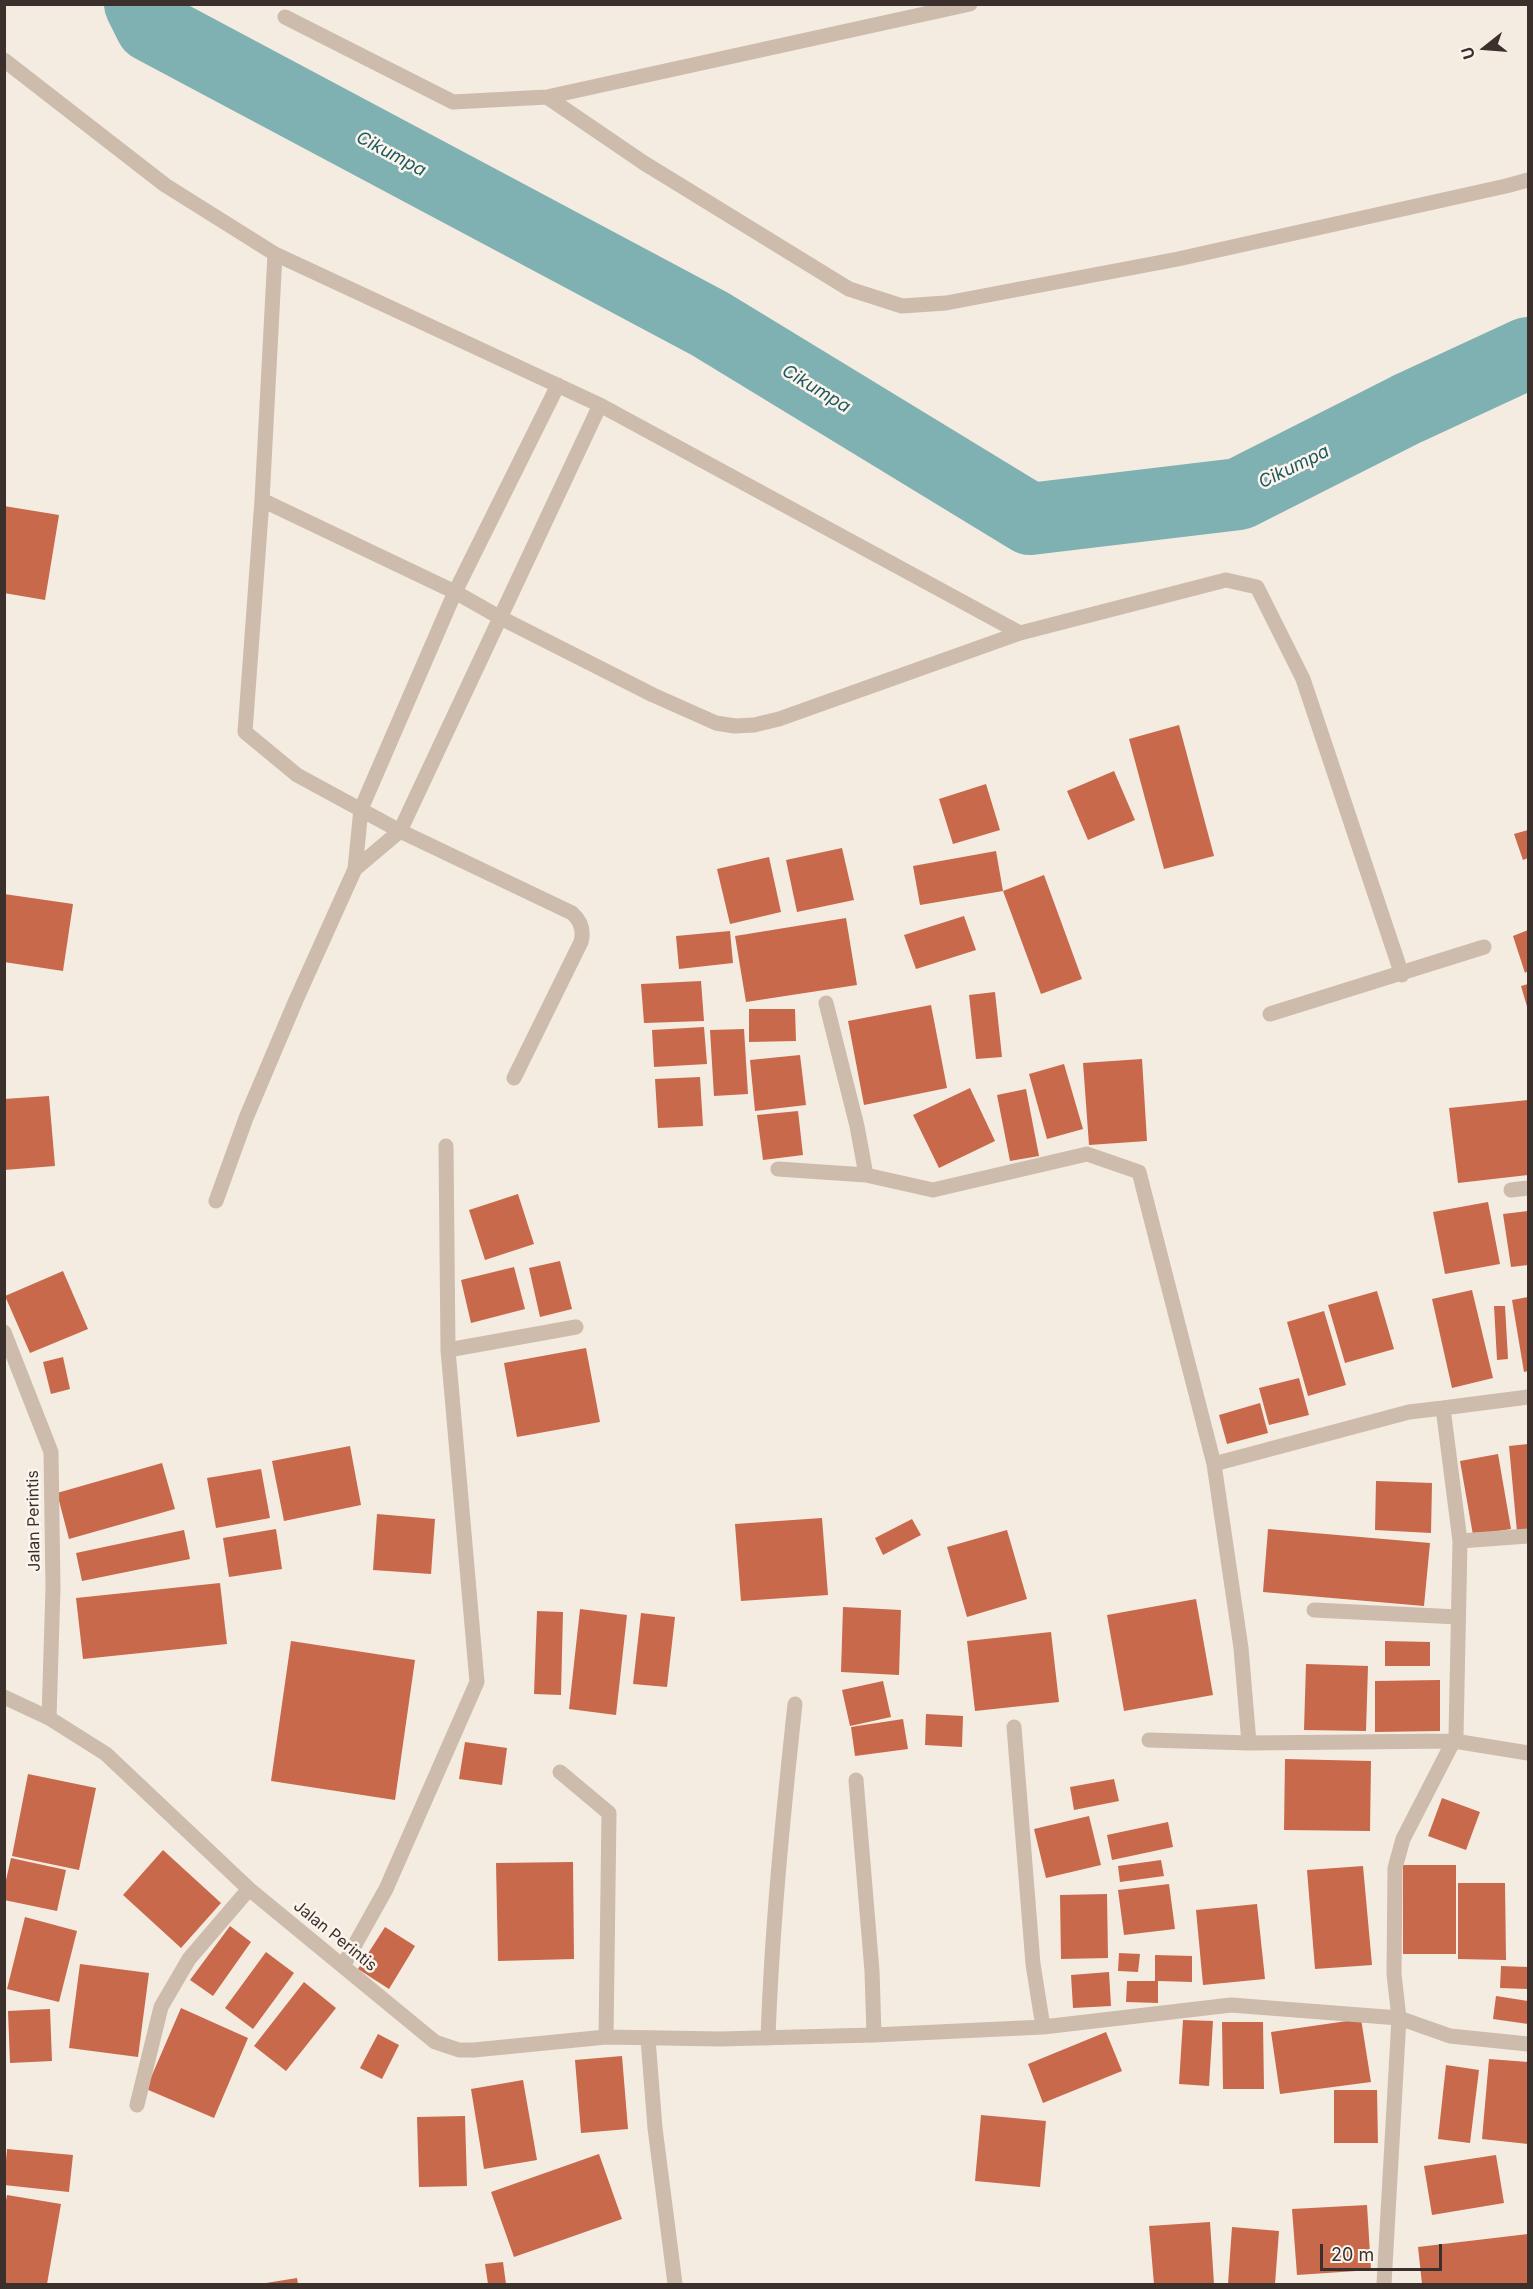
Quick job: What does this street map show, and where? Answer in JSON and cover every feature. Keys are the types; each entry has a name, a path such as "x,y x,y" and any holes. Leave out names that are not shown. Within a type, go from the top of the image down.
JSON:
{"street":[{"path":"285,17 453,102 547,97 970,4"},
{"path":"4,60 165,185 275,254 600,405 1020,633"},
{"path":"547,97 644,163 849,289 902,306 946,303 1179,259 1528,180"},
{"path":"275,254 262,500 245,732 297,775 400,831 572,913 578,918 582,929 581,942 514,1078"},
{"path":"216,1201 246,1118 355,869 361,809 455,592 558,385"},
{"path":"355,869 400,831 600,405"},
{"path":"262,500 455,592 501,618 653,695 716,723 735,726 754,725 779,719 1020,633 1226,580 1257,587 1303,679 1402,975"},
{"path":"1270,1014 1402,975 1484,947"},
{"path":"826,1003 857,1126 866,1175"},
{"path":"343,1966 386,1889 477,1682 448,1350 446,1146"},
{"path":"778,1169 866,1175 933,1190 1087,1154 1139,1172 1214,1464 1241,1648 1249,1743"},
{"path":"1511,1190 1528,1188"},
{"path":"448,1350 576,1327"},
{"name":"Jalan Perintis","path":"4,1332 51,1452 53,1588 49,1718"},
{"path":"1214,1464 1409,1412 1528,1397"},
{"path":"1384,2284 1399,2018 1394,1974 1395,1868 1403,1839 1456,1736 1460,1541 1443,1408"},
{"path":"1460,1541 1528,1536"},
{"path":"1314,1610 1458,1617"},
{"name":"Jalan Perintis","path":"4,1696 49,1718 106,1754 249,1889 435,2042 459,2050 606,2037 648,2039 874,2036 1043,2027 1231,2005 1399,2018 1450,2036 1528,2044"},
{"path":"768,2038 785,1794 795,1704"},
{"path":"1014,1727 1034,1964 1043,2027"},
{"path":"1149,1740 1249,1743 1454,1741 1528,1753"},
{"path":"560,1772 609,1813 606,2037"},
{"path":"856,1780 872,1971 874,2036"},
{"path":"137,2105 161,2007 189,1959 249,1889"},
{"path":"648,2039 655,2128 675,2284"}],"building":[{"path":"4,506 59,515 45,600 4,593"},
{"path":"1179,725 1214,856 1164,869 1129,739"},
{"path":"1114,771 1135,820 1088,840 1067,791"},
{"path":"986,784 1000,830 953,844 939,799"},
{"path":"1528,830 1528,858 1523,860 1514,834"},
{"path":"842,848 854,900 797,912 786,860"},
{"path":"996,851 1003,891 920,905 913,866"},
{"path":"769,857 781,912 730,924 717,869"},
{"path":"1044,875 1082,979 1041,994 1003,891"},
{"path":"4,894 73,904 63,971 4,962"},
{"path":"964,916 976,950 916,969 904,935"},
{"path":"846,918 857,985 746,1002 735,936"},
{"path":"1528,930 1528,971 1525,973 1513,936"},
{"path":"730,931 733,963 679,969 676,936"},
{"path":"701,981 704,1021 644,1023 641,984"},
{"path":"1528,984 1528,1010 1521,986"},
{"path":"995,992 1002,1057 976,1059 969,995"},
{"path":"931,1005 947,1088 864,1105 848,1021"},
{"path":"749,1009 795,1009 796,1041 749,1042"},
{"path":"704,1027 707,1064 654,1067 652,1030"},
{"path":"744,1029 748,1094 714,1096 710,1030"},
{"path":"800,1055 806,1105 755,1111 750,1060"},
{"path":"1142,1059 1147,1141 1089,1145 1083,1063"},
{"path":"1064,1064 1083,1129 1047,1139 1029,1074"},
{"path":"700,1077 703,1126 658,1128 655,1079"},
{"path":"970,1088 995,1141 939,1168 913,1115"},
{"path":"1026,1089 1039,1156 1010,1161 997,1095"},
{"path":"49,1096 55,1166 4,1170 4,1099"},
{"path":"1528,1100 1528,1175 1458,1183 1449,1108"},
{"path":"798,1111 803,1155 763,1160 757,1115"},
{"path":"518,1194 534,1244 485,1260 469,1210"},
{"path":"1488,1202 1500,1264 1445,1274 1433,1212"},
{"path":"1528,1211 1528,1265 1511,1267 1503,1214"},
{"path":"560,1261 572,1309 540,1317 529,1268"},
{"path":"514,1267 525,1309 471,1323 461,1280"},
{"path":"63,1271 88,1329 30,1353 5,1296"},
{"path":"1472,1290 1493,1378 1452,1388 1432,1299"},
{"path":"1377,1291 1394,1349 1345,1363 1328,1305"},
{"path":"1528,1297 1528,1371 1524,1372 1512,1300"},
{"path":"1494,1306 1505,1306 1508,1359 1497,1360"},
{"path":"1324,1311 1346,1385 1308,1396 1287,1322"},
{"path":"586,1348 600,1422 517,1437 504,1363"},
{"path":"63,1357 70,1389 51,1394 43,1362"},
{"path":"1299,1378 1309,1415 1269,1425 1259,1388"},
{"path":"1260,1403 1268,1433 1227,1444 1219,1415"},
{"path":"1528,1444 1528,1531 1517,1532 1509,1446"},
{"path":"350,1446 361,1505 284,1521 272,1461"},
{"path":"1498,1454 1511,1529 1473,1535 1460,1461"},
{"path":"162,1463 175,1509 69,1539 57,1493"},
{"path":"261,1469 270,1518 216,1528 207,1478"},
{"path":"1376,1481 1432,1483 1431,1533 1375,1530"},
{"path":"377,1514 435,1519 431,1574 373,1570"},
{"path":"822,1518 828,1595 741,1601 735,1524"},
{"path":"912,1519 921,1535 883,1555 875,1538"},
{"path":"276,1529 282,1569 229,1577 223,1538"},
{"path":"1268,1529 1430,1543 1424,1606 1263,1592"},
{"path":"184,1530 190,1559 82,1581 76,1553"},
{"path":"1007,1530 1027,1599 967,1617 947,1547"},
{"path":"220,1583 227,1644 83,1659 76,1598"},
{"path":"1196,1599 1213,1695 1124,1711 1107,1615"},
{"path":"843,1607 901,1610 899,1675 841,1672"},
{"path":"580,1609 627,1615 616,1715 569,1709"},
{"path":"537,1611 563,1612 561,1695 534,1694"},
{"path":"641,1613 675,1617 667,1687 633,1684"},
{"path":"1051,1632 1059,1702 975,1711 967,1641"},
{"path":"291,1641 415,1660 395,1800 271,1781"},
{"path":"1385,1641 1430,1642 1430,1666 1385,1666"},
{"path":"1306,1664 1368,1666 1366,1731 1304,1730"},
{"path":"1440,1680 1440,1731 1375,1732 1375,1681"},
{"path":"883,1681 891,1717 850,1726 842,1690"},
{"path":"926,1714 963,1716 962,1747 925,1745"},
{"path":"903,1719 908,1749 855,1756 851,1727"},
{"path":"465,1742 507,1748 502,1785 459,1779"},
{"path":"1285,1759 1371,1761 1370,1831 1284,1830"},
{"path":"28,1774 96,1788 79,1870 12,1856"},
{"path":"1114,1779 1119,1801 1074,1810 1070,1787"},
{"path":"1442,1798 1480,1812 1466,1850 1428,1836"},
{"path":"1089,1816 1101,1865 1046,1878 1034,1829"},
{"path":"1168,1822 1173,1847 1112,1860 1107,1835"},
{"path":"163,1850 221,1903 181,1948 123,1895"},
{"path":"11,1858 66,1870 57,1911 4,1900 4,1889"},
{"path":"1161,1860 1164,1876 1120,1882 1118,1866"},
{"path":"573,1862 574,1959 498,1961 496,1863"},
{"path":"1403,1865 1456,1865 1456,1954 1403,1954"},
{"path":"1363,1866 1372,1965 1315,1969 1307,1870"},
{"path":"1458,1883 1505,1883 1506,1960 1458,1959"},
{"path":"1169,1884 1175,1929 1124,1935 1118,1890"},
{"path":"1107,1894 1108,1958 1061,1959 1060,1895"},
{"path":"1257,1904 1265,1979 1203,1985 1196,1910"},
{"path":"25,1917 77,1931 59,2002 7,1989"},
{"path":"230,1926 251,1942 213,1996 190,1980"},
{"path":"385,1927 415,1946 389,1989 358,1969"},
{"path":"266,1952 294,1973 253,2029 225,2008"},
{"path":"1119,1953 1140,1954 1138,1972 1118,1971"},
{"path":"1155,1955 1192,1956 1192,1982 1158,1981 1158,2003 1126,2002 1127,1981 1155,1981"},
{"path":"80,1964 149,1973 138,2057 69,2048"},
{"path":"1501,1966 1528,1967 1528,1989 1500,1988"},
{"path":"1109,1972 1111,2006 1073,2008 1071,1975"},
{"path":"304,1982 336,2008 286,2071 254,2046"},
{"path":"1496,1996 1528,2001 1528,2024 1493,2019"},
{"path":"181,2008 248,2038 214,2118 146,2089"},
{"path":"50,2009 52,2061 10,2063 8,2011"},
{"path":"1361,2019 1371,2082 1280,2094 1271,2032"},
{"path":"1183,2020 1213,2021 1209,2086 1179,2084"},
{"path":"1222,2022 1263,2022 1264,2089 1223,2089"},
{"path":"1106,2032 1122,2071 1043,2103 1028,2064"},
{"path":"378,2034 399,2045 382,2079 360,2068"},
{"path":"622,2056 628,2129 581,2133 575,2060"},
{"path":"1489,2059 1528,2062 1528,2144 1482,2139"},
{"path":"1446,2065 1479,2070 1470,2143 1438,2139"},
{"path":"523,2080 537,2160 484,2169 471,2089"},
{"path":"1334,2090 1377,2090 1378,2143 1334,2143"},
{"path":"981,2115 1046,2121 1040,2187 975,2181"},
{"path":"465,2116 467,2186 419,2187 417,2117"},
{"path":"7,2149 73,2155 69,2192 4,2185"},
{"path":"599,2154 622,2219 514,2257 491,2192"},
{"path":"1496,2155 1504,2203 1432,2215 1424,2166"},
{"path":"7,2195 61,2204 47,2284 4,2284 4,2211"},
{"path":"1367,2205 1371,2270 1297,2275 1292,2209"},
{"path":"1210,2222 1214,2284 1154,2284 1149,2226"},
{"path":"1232,2227 1279,2231 1275,2284 1228,2284"},
{"path":"1528,2234 1528,2284 1422,2284 1418,2247"},
{"path":"503,2262 506,2284 488,2284 485,2264"},
{"path":"297,2278 298,2284 266,2284 266,2283"}],"waterway":[{"name":"Cikumpa","path":"140,4 151,26 710,324 1030,519 1239,494 1407,409 1528,353"}]}
